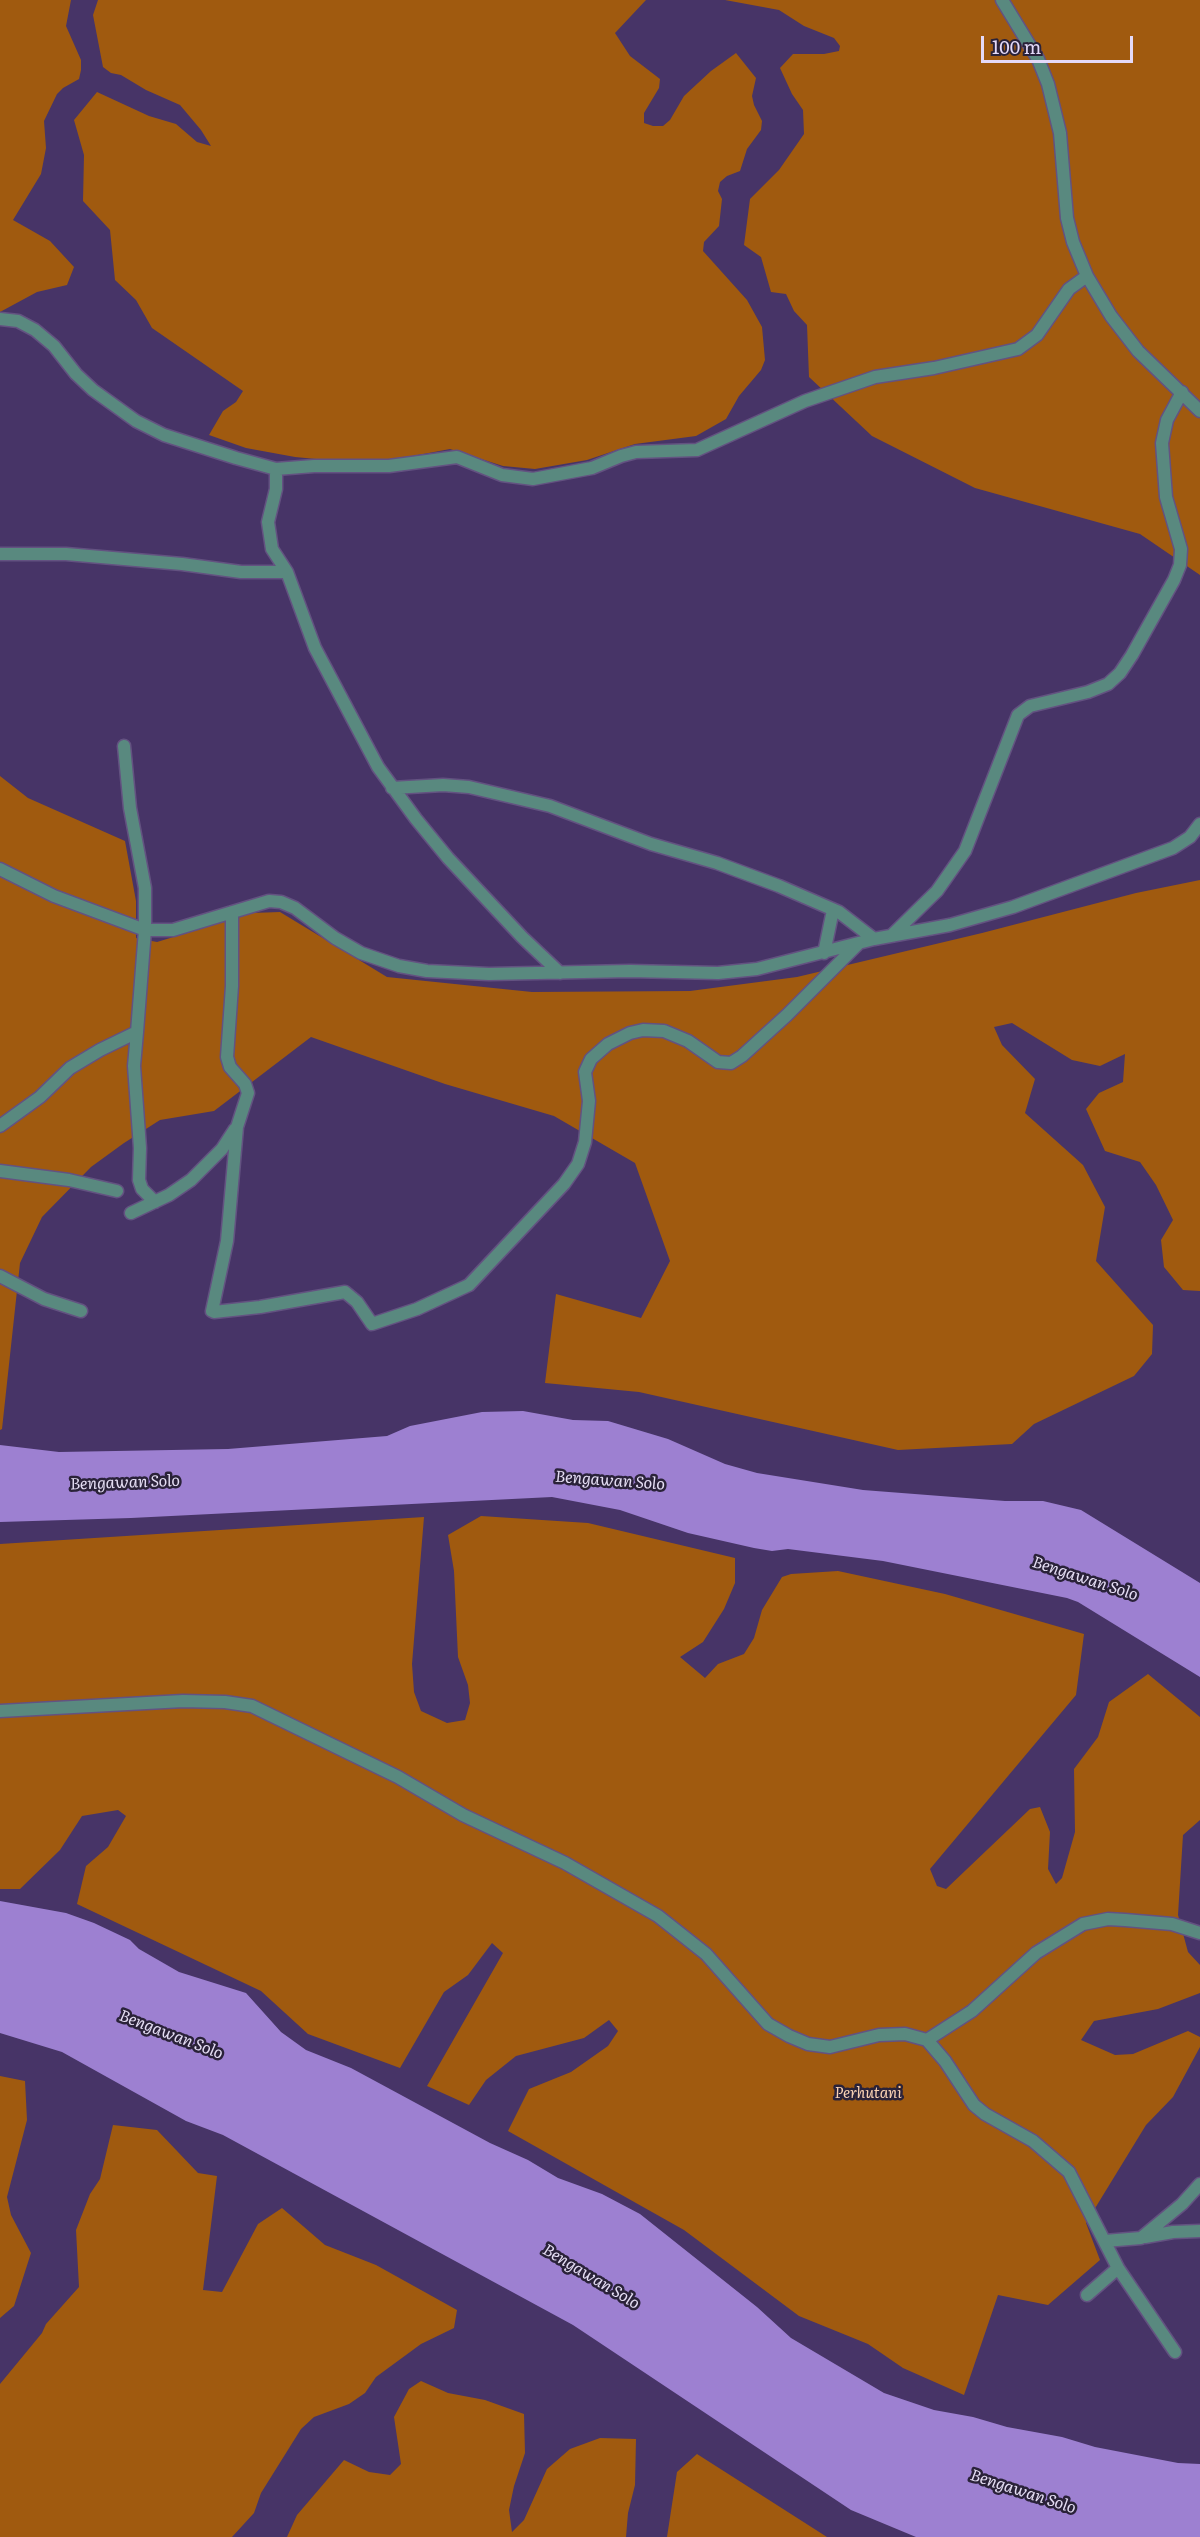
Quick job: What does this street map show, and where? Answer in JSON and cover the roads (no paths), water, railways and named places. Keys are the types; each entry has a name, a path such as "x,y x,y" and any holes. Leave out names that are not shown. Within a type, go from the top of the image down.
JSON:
{"street":[{"path":"1002,0 1038,59 1048,84 1060,134 1067,218 1073,242 1087,276 1111,316 1138,351 1200,411"},
{"path":"0,319 18,321 35,330 54,346 76,374 93,390 136,421 164,435 236,458 276,469 314,466 389,466 457,457 502,475 533,479 592,468 636,452 697,450 805,401 874,377 934,368 1018,349 1037,335 1069,289 1087,276"},
{"path":"891,936 937,891 965,851 1018,715 1030,706 1088,692 1108,684 1120,673 1132,655 1174,580 1180,565 1181,549 1166,497 1162,443 1167,420 1182,392"},
{"path":"276,469 276,489 268,531 272,549 287,573 315,648 378,767 448,858 522,937 560,973"},
{"path":"0,554 66,554 182,564 241,572 287,573"},
{"path":"124,746 130,808 144,877 146,930 134,1066 140,1149 138,1176 142,1189 155,1202"},
{"path":"392,788 443,785 469,787 550,806 651,844 717,863 833,910 856,924 874,939"},
{"path":"0,869 54,896 146,930 173,930 269,901 282,902 295,908 335,938 361,953 408,968 458,973 630,971 718,974 757,969 874,939 950,925 1042,898 1183,843 1200,824"},
{"path":"824,952 833,910"},
{"path":"232,912 232,986 227,1057 230,1067 248,1091 237,1127 227,1240 212,1311 260,1307 345,1292 355,1299 368,1321 375,1324 417,1309 469,1285 564,1184 578,1164 585,1142 589,1101 585,1072 591,1059 608,1044 620,1037 643,1030 664,1031 688,1041 718,1062 731,1063 742,1056 795,1007 859,943"},
{"path":"0,1126 40,1097 70,1068 137,1032"},
{"path":"131,1213 178,1189 204,1169 237,1127"},
{"path":"0,1171 69,1180 117,1191"},
{"path":"0,1276 44,1299 81,1311"},
{"path":"0,1711 183,1701 225,1702 252,1706 398,1777 463,1815 565,1863 664,1920 705,1954 768,2024 782,2033 808,2044 830,2046 879,2035 905,2034 927,2040 945,2061 974,2105 985,2114 1022,2133 1065,2167 1119,2268 1176,2352"},
{"path":"927,2040 972,2011 1036,1953 1083,1924 1108,1919 1134,1920 1172,1924 1200,1933"},
{"path":"1141,2238 1182,2204 1200,2184"},
{"path":"1105,2241 1173,2232 1200,2231"},
{"path":"1087,2295 1119,2268"}],"water":[{"name":"Bengawan Solo","path":"523,1411 573,1420 608,1421 668,1439 725,1464 757,1473 863,1490 1005,1501 1043,1501 1081,1510 1200,1583 1200,1677 1078,1602 1067,1598 883,1561 788,1549 772,1551 754,1548 688,1533 620,1510 552,1497 131,1518 0,1522 0,1445 59,1452 228,1449 387,1436 410,1426 482,1412"},
{"name":"Bengawan Solo","path":"0,1901 66,1913 94,1923 130,1940 139,1949 179,1972 246,1993 281,2032 306,2050 351,2068 490,2143 528,2160 558,2178 602,2194 640,2214 757,2307 791,2338 884,2393 934,2410 1062,2437 1095,2447 1178,2463 1200,2464 1200,2537 916,2537 851,2510 573,2325 223,2135 186,2121 62,2052 0,2033"}],"park label":[{"name":"Perhutani","path":"868,2094"}]}
